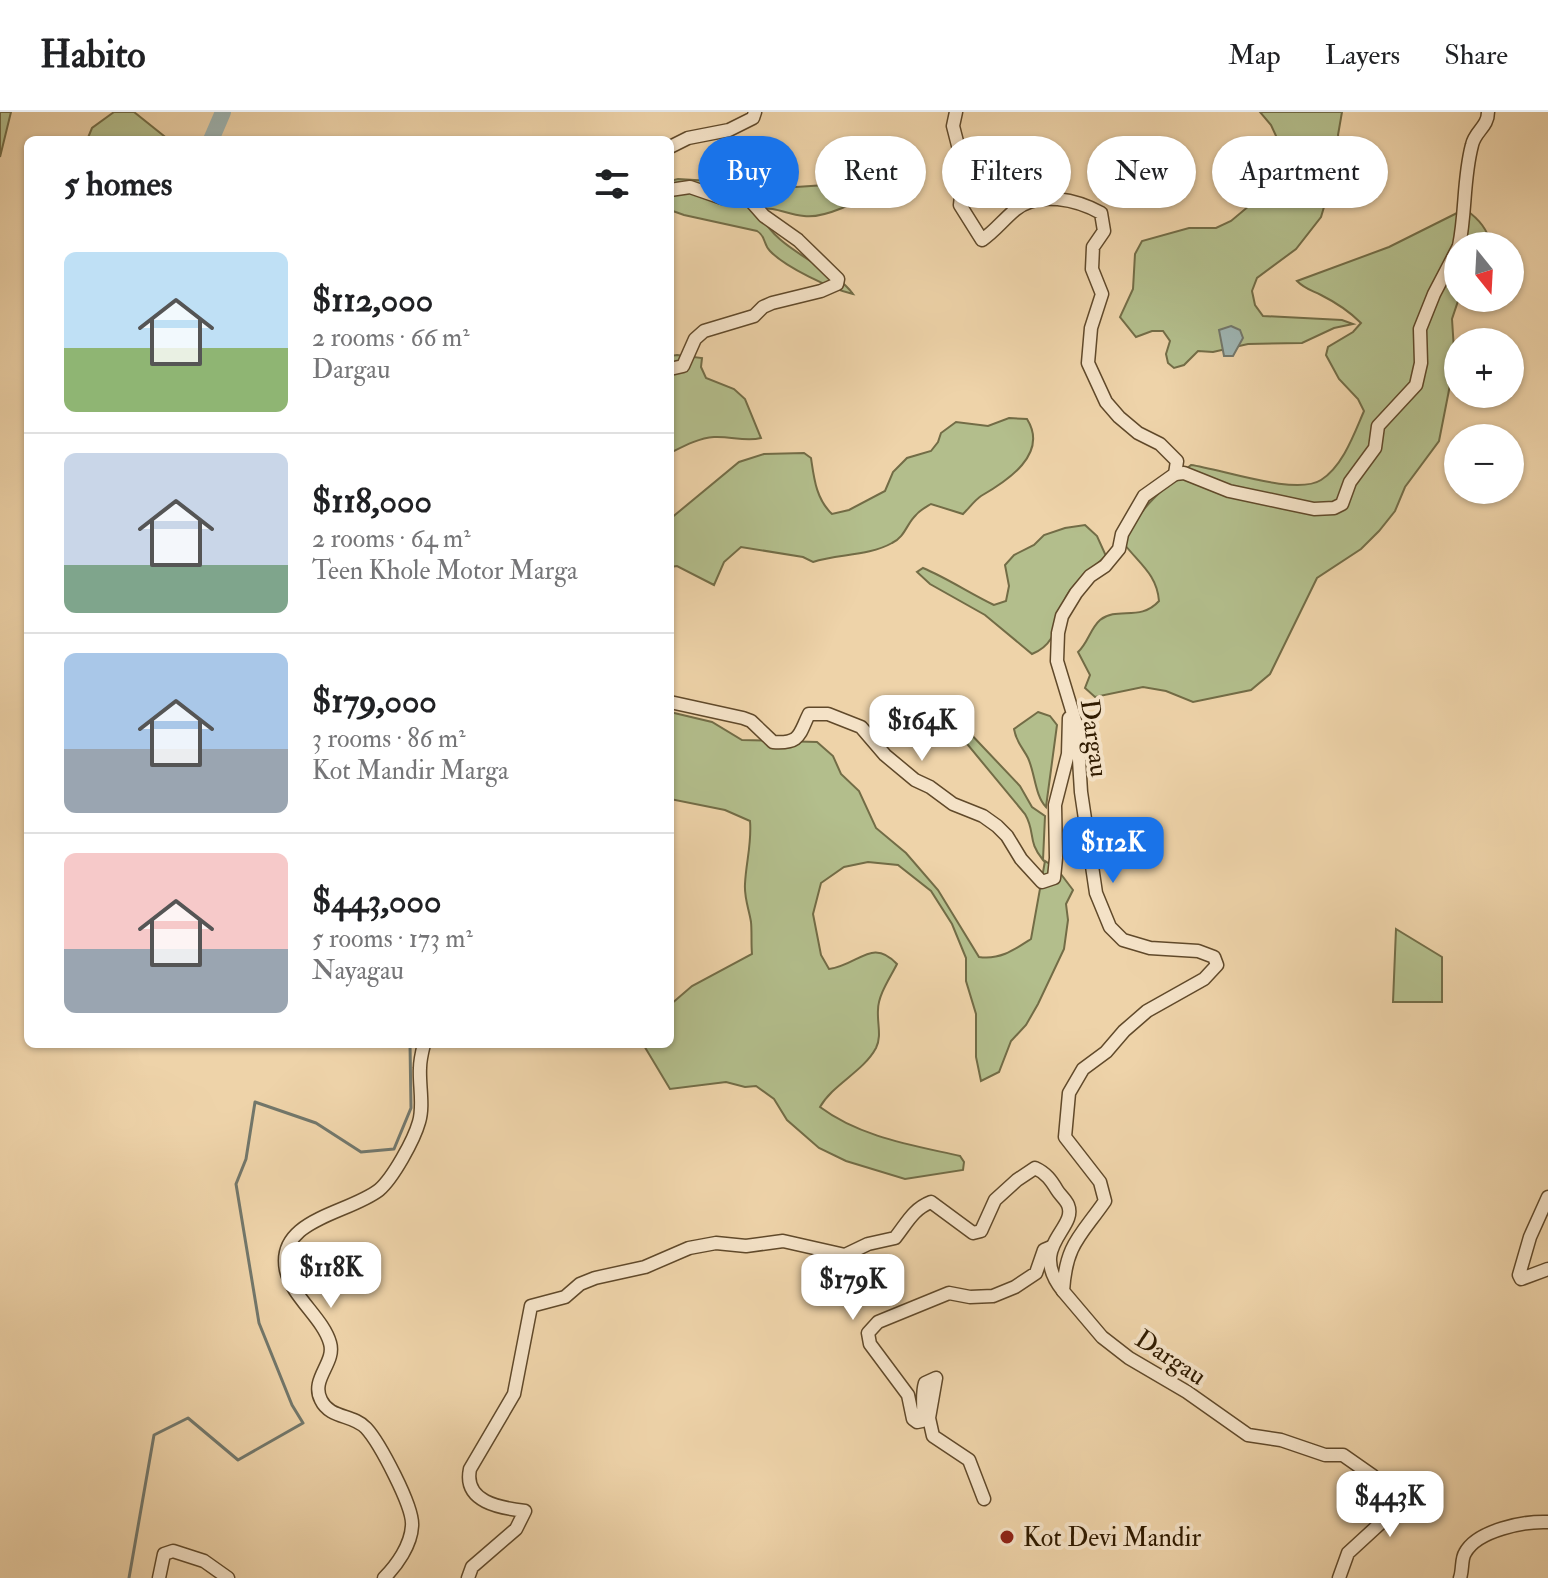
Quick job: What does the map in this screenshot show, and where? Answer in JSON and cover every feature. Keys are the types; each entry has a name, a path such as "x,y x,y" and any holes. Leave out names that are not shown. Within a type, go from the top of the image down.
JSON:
{"street":[{"path":"674,145 688,138 729,130 753,118 755,112"},
{"path":"956,112 953,126 964,169 960,205 982,240 1000,227 1017,207 1042,198 1083,203 1101,213 1104,231 1093,247 1092,269 1102,294 1091,328 1088,363 1106,402 1119,417 1177,461 1175,474 1184,473 1229,491 1314,509 1334,508 1342,504 1350,482 1375,448 1378,426 1416,385 1421,363 1420,329 1444,274"},
{"path":"1461,232 1465,209 1464,188 1473,140 1488,122 1488,112"},
{"path":"674,189 690,187 722,198 737,196 749,199 764,216 798,240 838,279 837,284 821,291 772,303 754,316 704,331 695,339 683,366 674,368"},
{"name":"Dargau","path":"1175,474 1144,496 1122,534 1119,549 1105,566 1083,584 1062,616 1057,661 1077,727 1081,792 1096,893 1110,927 1123,940 1150,948 1198,951 1214,957 1217,965 1204,979 1135,1021 1106,1052 1083,1069 1069,1093 1065,1137 1100,1182 1105,1201 1072,1245 1064,1267 1063,1291 1102,1337 1248,1435 1281,1440 1325,1455 1343,1455 1373,1476 1382,1493 1385,1519 1348,1553 1339,1578"},
{"path":"674,703 751,721 773,742 793,740 802,734 809,714 828,714 861,727 885,755 915,780 997,826 1042,882 1054,878 1055,805 1068,754 1070,703"},
{"path":"384,1578 396,1567 404,1550 412,1525 408,1504 366,1428 357,1421 329,1411 320,1399 318,1385 331,1356 330,1342 298,1293 287,1272 286,1263 288,1246 296,1232 344,1210 379,1189 397,1165 420,1121 420,1066 423,1048"},
{"path":"468,1578 472,1567 516,1529 525,1511 486,1503 471,1489 468,1479 470,1469 514,1394 522,1360 526,1319 531,1306 565,1297 580,1284 595,1278 634,1271 689,1248 716,1243 746,1246 783,1241 845,1255 868,1244 895,1238 910,1215 931,1202 973,1233 981,1231 995,1200 1035,1168 1043,1171 1068,1204 1069,1214 1064,1227 1051,1247 1052,1278 1063,1291"},
{"path":"1548,1197 1533,1228 1519,1278 1548,1269"},
{"path":"984,1499 969,1460 933,1436 929,1418 936,1378 925,1383 921,1394 922,1421 917,1422 913,1419 908,1395 870,1344 868,1333 878,1322 949,1293 970,1297 993,1296 1015,1287 1036,1273 1044,1250 1051,1247"},
{"path":"1460,1578 1463,1554 1475,1542 1508,1526 1548,1522"},
{"path":"159,1578 164,1554 173,1551 204,1561 228,1578"}],"green space":[{"path":"0,112 11,112 0,157"},
{"path":"114,112 134,112 164,136 89,136 92,128"},
{"path":"1260,112 1342,112 1338,136 1276,136"},
{"path":"678,179 698,180 698,208 799,208 799,187 815,186 815,208 842,208 812,216 759,209 766,223 788,246 831,274 853,294 786,264 770,251 757,231 674,211 674,180"},
{"path":"1247,208 1324,208 1321,217 1296,249 1257,278 1252,291 1255,305 1263,316 1342,320 1353,324 1334,328 1302,343 1248,344 1213,352 1198,351 1184,365 1174,368 1168,363 1166,354 1170,341 1163,331 1136,337 1120,317 1133,289 1135,254 1142,241 1189,228 1216,228"},
{"path":"1465,209 1486,232 1444,232 1444,312 1454,312 1453,328 1444,328 1445,408 1439,441 1405,487 1395,511 1361,549 1317,578 1270,674 1251,690 1193,702 1166,691 1143,687 1095,697 1085,688 1090,675 1078,652 1094,628 1107,616 1144,611 1159,601 1151,577 1125,545 1135,522 1161,491 1191,465 1294,485 1321,480 1342,458 1364,411 1358,399 1339,379 1326,355 1328,347 1353,332 1361,323 1337,304 1297,281 1389,247"},
{"path":"674,355 702,358 701,367 706,378 734,389 745,399 761,438 708,438 674,451"},
{"path":"1009,418 1027,419 1033,444 1029,455 1013,474 979,498 963,514 931,504 913,518 892,543 813,562 803,557 741,547 724,562 714,585 674,566 674,516 739,462 764,454 804,453 811,458 819,495 832,514 849,510 885,491 893,472 907,458 931,451 941,433 956,422 988,426"},
{"path":"1085,525 1097,536 1106,556 1072,587 1049,642 1032,654 985,615 930,584 917,572 923,568 994,605 1006,601 1009,586 1005,565 1014,555 1034,545 1044,535"},
{"path":"1038,712 1050,716 1057,725 1046,807 1014,729"},
{"path":"674,713 712,722 742,740 817,742 833,756 841,774 859,791 876,828 906,853 938,890 979,957 1000,956 1031,939 1045,861 1057,869 1073,890 1066,904 1068,920 1064,949 1038,1004 1026,1025 1011,1041 999,1072 981,1081 976,1057 976,1014 966,981 966,958 952,924 931,891 898,865 868,862 844,867 821,883 813,914 821,955 829,969 872,953 888,956 897,964 880,998 876,1048 820,1107 869,1133 960,1156 964,1162 963,1170 905,1179 846,1161 819,1148 787,1120 774,1099 756,1086 745,1087 726,1082 670,1089 645,1048 674,1048 674,1002 692,986 752,954 751,922 745,889 750,821 725,810 674,800"},
{"path":"966,729 1020,786 1032,807 1045,816 1043,860 1035,847 1025,814 963,739 959,732"},
{"path":"1396,929 1442,957 1442,1002 1393,1002"}],"water":[{"path":"1231,326 1240,330 1243,338 1233,356 1224,356 1219,330"}],"waterway":[{"path":"213,136 223,112"},
{"path":"129,1578 154,1435 188,1418 238,1460 303,1423 292,1405 259,1323 236,1184 246,1159 255,1102 316,1123 361,1152 394,1149 411,1108 410,1048"}],"place":[{"name":"Kot Devi Mandir","path":"1007,1537"}]}
